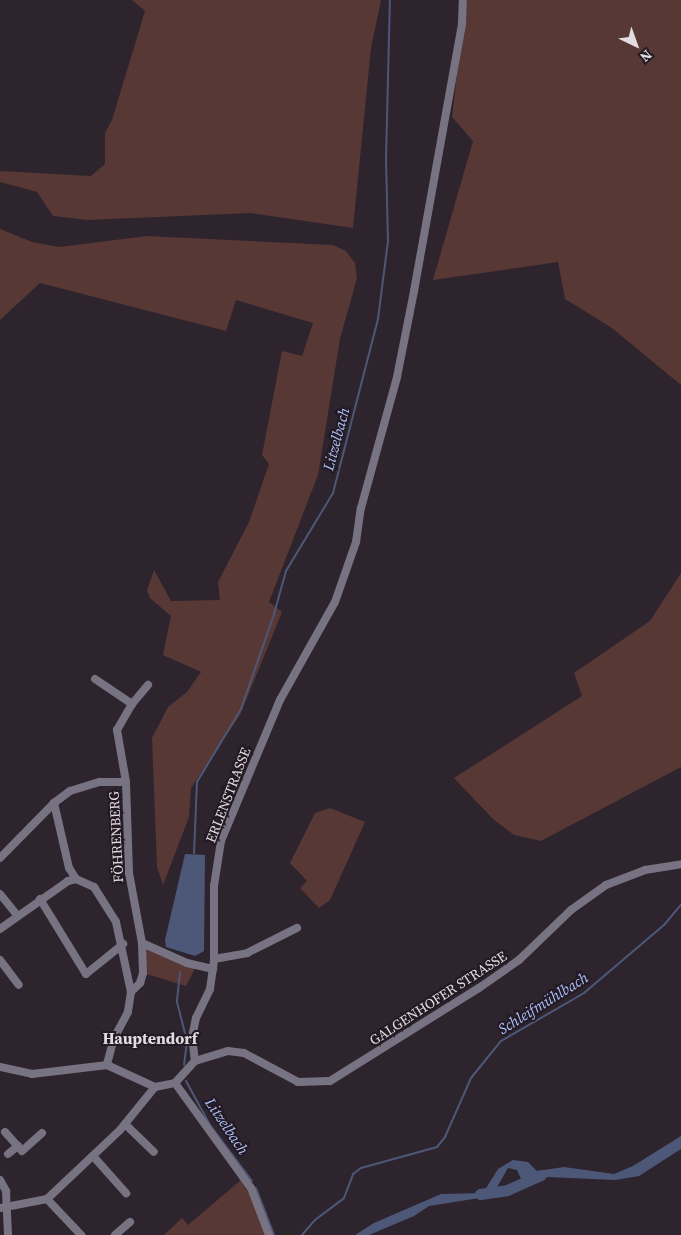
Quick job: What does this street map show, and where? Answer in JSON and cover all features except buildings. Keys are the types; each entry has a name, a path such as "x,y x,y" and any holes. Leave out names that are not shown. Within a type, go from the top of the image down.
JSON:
{"street":[{"name":"ERLENSTRASSE","path":"195,1061 192,1038 196,1018 210,989 213,969 214,886 221,841 280,700 335,602 351,555 397,377 462,23 463,0"},
{"path":"95,679 132,704"},
{"name":"FÖHRENBERG","path":"131,992 140,983 143,973 142,943 129,873 126,782 117,730 132,704 148,685"},
{"path":"0,858 54,803 70,791 100,782 126,782"},
{"path":"54,803 69,868 76,879 94,887 106,904 123,944 131,992 128,1012 114,1038 107,1065"},
{"name":"GALGENHOFER STRASSE","path":"195,1061 228,1052 244,1053 298,1082 330,1081 447,1009 511,966 571,910 606,885 646,870 681,864"},
{"path":"0,929 40,899 76,879"},
{"path":"0,894 18,916"},
{"path":"40,899 86,974 123,944"},
{"path":"214,959 247,953 297,928"},
{"path":"142,943 187,963 213,969"},
{"path":"0,960 19,985"},
{"path":"0,1067 32,1074 107,1065 155,1087 175,1083 195,1061"},
{"path":"175,1083 251,1188 269,1235"},
{"path":"3,1208 47,1199 125,1124 155,1087"},
{"path":"125,1124 154,1152"},
{"path":"4,1133 22,1151 42,1133"},
{"path":"8,1154 18,1146"},
{"path":"93,1156 126,1193"},
{"path":"0,1180 6,1191 3,1208 8,1235"},
{"path":"47,1199 81,1235"},
{"path":"115,1235 130,1222"}],"shaded area":[{"path":"132,0 381,0 371,48 353,228 251,213 88,220 53,216 37,192 0,182 0,171 91,176 105,164 105,133 112,120 145,11"},
{"path":"466,0 681,0 681,385 612,328 565,299 558,262 433,280 473,141 452,117"},
{"path":"0,229 32,242 59,247 147,236 333,245 346,251 355,263 357,278 340,339 318,475 269,602 282,612 240,715 191,788 189,817 163,885 157,867 152,738 168,707 187,692 201,672 163,655 171,616 150,598 147,590 154,570 171,601 220,600 218,582 249,522 269,464 262,455 282,351 302,356 313,323 236,300 226,331 40,283 0,320"},
{"path":"681,573 681,767 541,841 514,835 492,818 454,778 582,696 574,673 650,621"},
{"path":"330,808 365,822 330,900 319,908 300,888 307,881 290,863 315,813"},
{"path":"142,943 195,968 186,986 143,973"},
{"path":"241,1180 256,1206 266,1235 164,1235 182,1218 188,1225"}],"water":[{"path":"185,854 205,855 204,951 195,956 166,947 165,940"},
{"path":"681,1136 681,1149 639,1176 615,1180 548,1177 522,1181 517,1170 508,1168 492,1196 429,1206 414,1216 369,1235 355,1235 374,1223 441,1194 483,1193 498,1169 513,1160 528,1162 537,1171 564,1167 614,1174 633,1166"}],"waterway":[{"name":"Litzelbach","path":"194,853 197,782 241,709 274,614 286,571 333,493 378,319 388,241 386,160 390,0"},
{"name":"Schleifmühlbach","path":"302,1235 315,1220 344,1198 353,1174 361,1168 437,1147 445,1137 471,1078 501,1041 584,993 664,925 681,905"},
{"name":"Litzelbach","path":"180,972 177,1002 187,1041 184,1065"},
{"name":"Litzelbach","path":"186,1081 210,1125 252,1181"},
{"path":"480,1194 507,1190 541,1175"},
{"name":"Litzelbach","path":"256,1188 274,1235"}],"district":[{"name":"Hauptendorf","path":"150,1038"}]}
